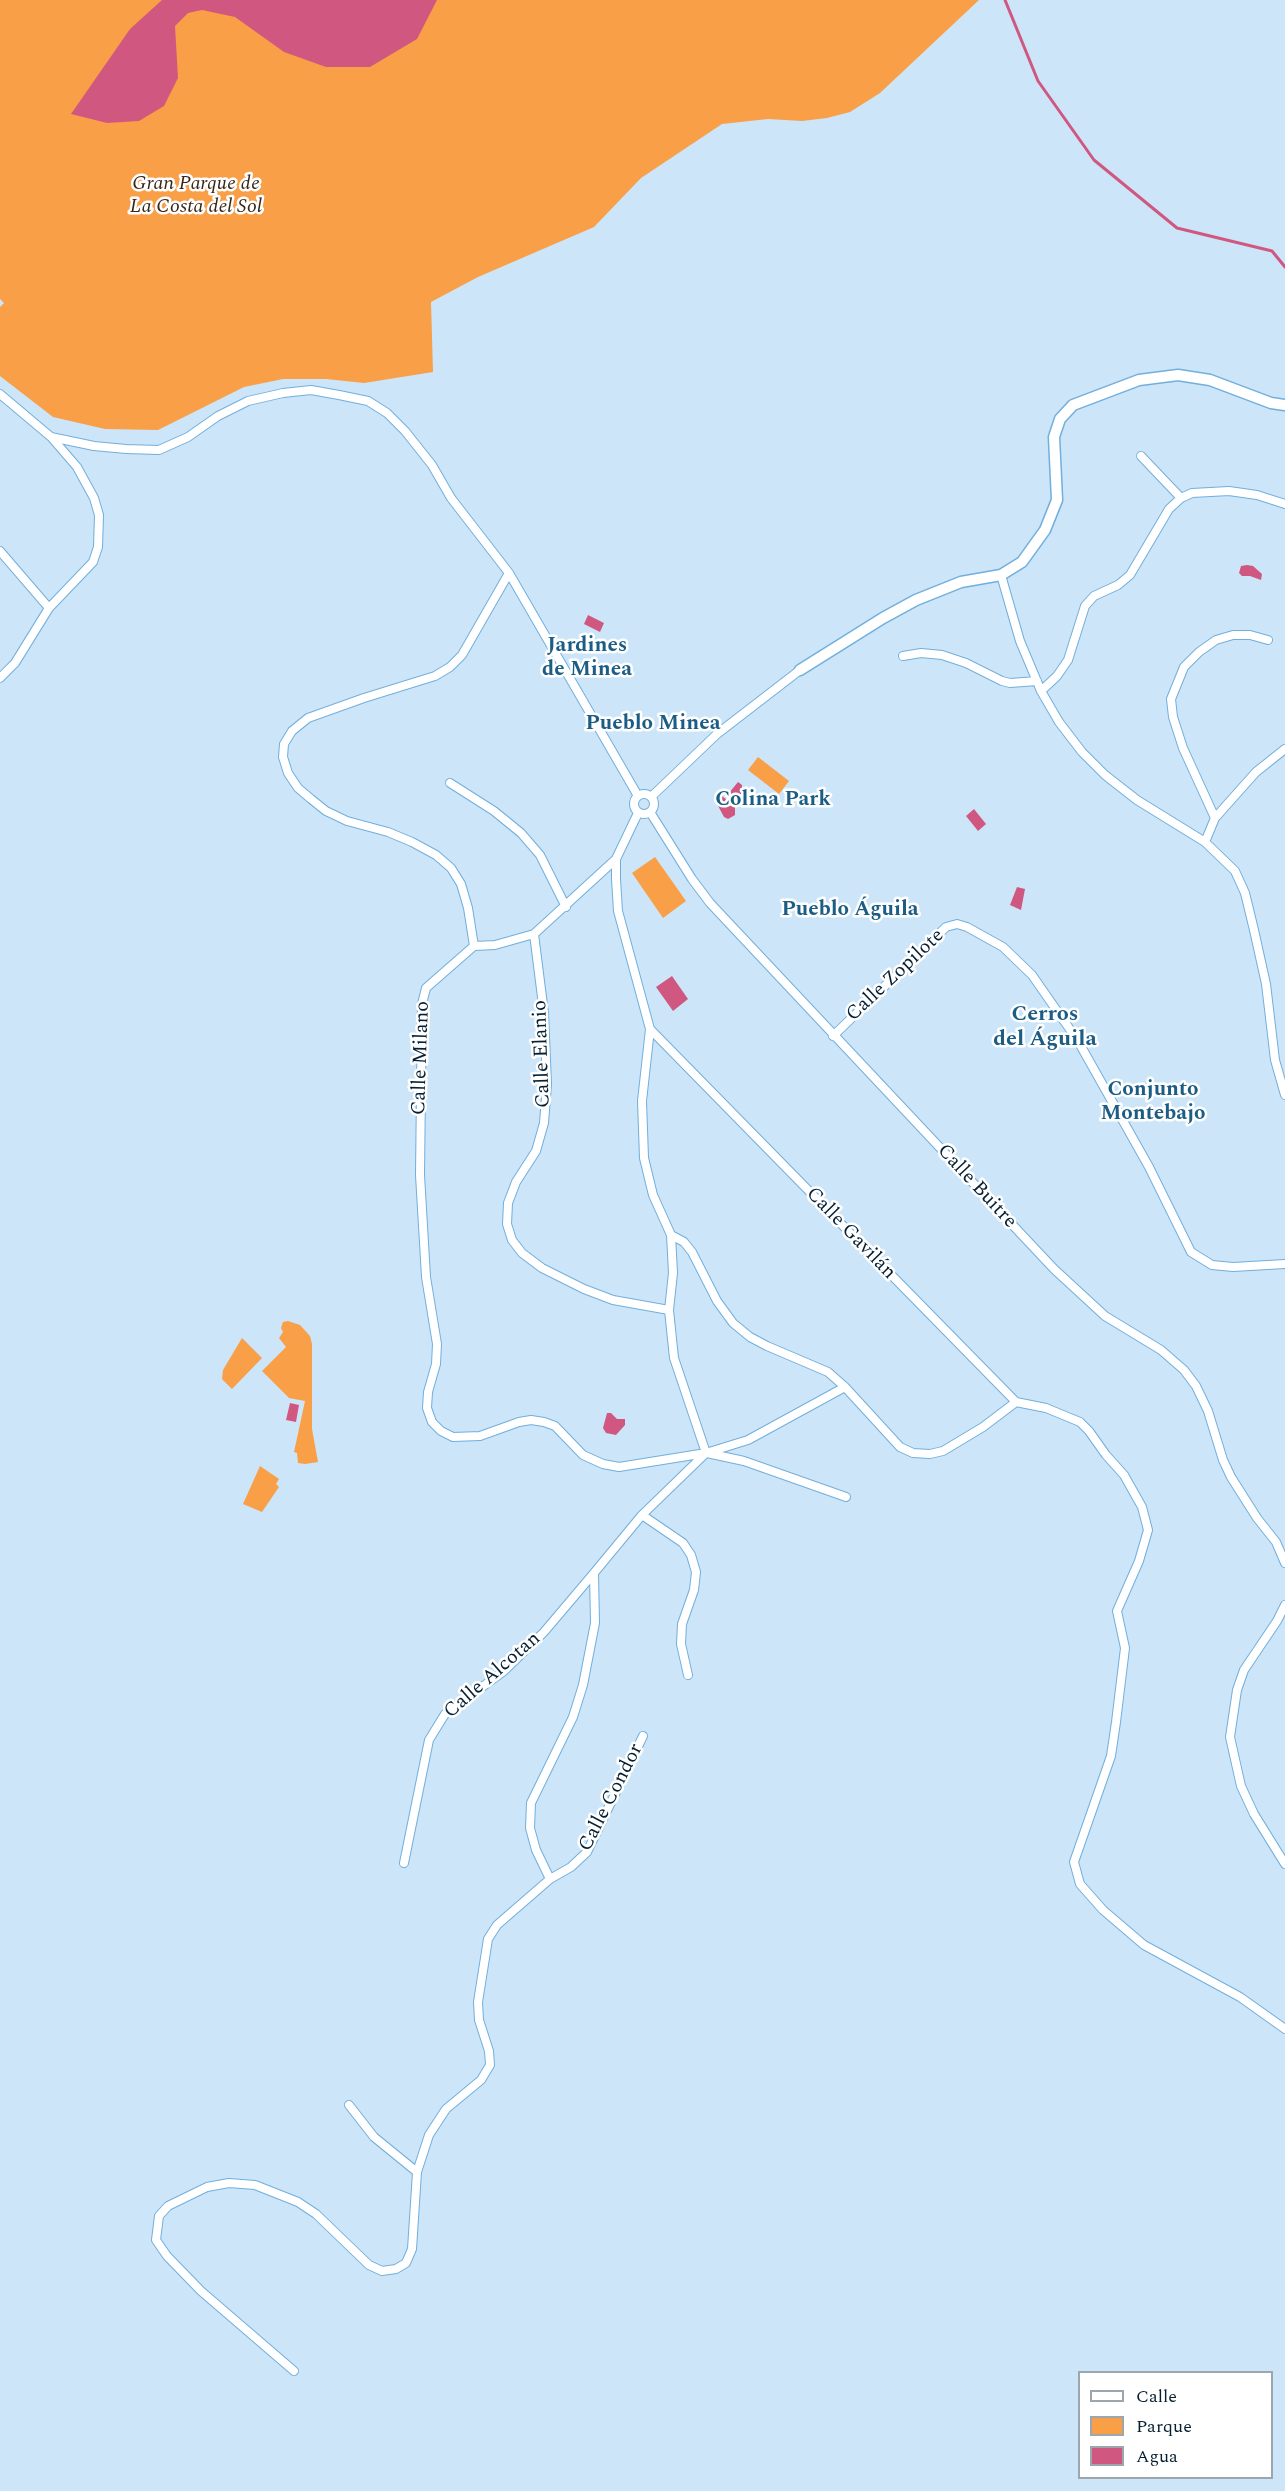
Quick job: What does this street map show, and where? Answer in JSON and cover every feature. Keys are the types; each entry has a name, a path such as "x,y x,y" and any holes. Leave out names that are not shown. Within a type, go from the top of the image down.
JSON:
{"street":[{"path":"651,797 717,734 800,670 882,618 916,600 961,582 1001,575 1022,562 1045,530 1057,500 1054,437 1059,419 1073,405 1139,380 1178,375 1210,380 1271,403 1285,405"},
{"path":"51,437 94,446 159,450 188,437 218,416 248,401 311,390 368,401 387,413 405,431 432,465 451,498 509,573 638,796"},
{"path":"0,394 51,437 77,467 87,483 99,515 98,547 93,562 49,608 15,663 0,677"},
{"path":"1141,456 1181,498"},
{"path":"1041,691 1057,676 1068,660 1085,606 1094,596 1118,585 1130,575 1169,509 1181,498 1192,493 1229,491 1257,495 1285,504"},
{"path":"0,550 49,608"},
{"path":"509,573 462,655 450,667 424,680 363,698 308,718 292,730 284,744 283,758 288,773 298,788 326,811 346,821 412,842 436,855 451,868 461,884 468,908 474,946 495,945 534,934 566,908 616,859 638,813"},
{"path":"1001,575 1020,641 1041,691 1059,722 1082,752 1105,775 1137,800 1205,842 1235,871 1245,893 1266,984 1275,1060 1285,1095"},
{"path":"1215,818 1183,748 1173,717 1171,699 1184,667 1216,640 1233,635 1250,635 1268,640"},
{"path":"903,656 921,653 942,655 966,663 1002,681 1010,683 1037,681"},
{"path":"1205,842 1215,818 1256,772 1284,753"},
{"path":"450,783 494,811 521,833 540,855 566,908"},
{"path":"645,794 651,797 654,803 650,812 644,815 638,813 634,805 638,796 645,794"},
{"name":"Calle Buitre","path":"650,812 692,879 710,903 1080,1296 1105,1316 1161,1350 1184,1370 1196,1386 1208,1411 1223,1460 1236,1485 1276,1542 1285,1563"},
{"path":"616,859 618,911 650,1029 642,1101 644,1158 653,1196 671,1235 673,1273 669,1310 674,1358 706,1453"},
{"name":"Calle Zopilote","path":"833,1036 946,927 957,924 967,927 1003,947 1032,975 1078,1041 1149,1167 1191,1251 1212,1265 1233,1267 1285,1264"},
{"name":"Calle Elanio","path":"534,934 544,1013 547,1084 544,1123 536,1151 516,1182 508,1203 507,1224 512,1240 522,1253 542,1268 584,1289 613,1300 669,1310"},
{"name":"Calle Milano","path":"474,946 426,988 422,1004 420,1175 426,1277 437,1344 436,1364 428,1392 427,1407 432,1422 441,1431 453,1437 480,1436 519,1422 544,1422 555,1426 583,1455 603,1464 619,1467 706,1453"},
{"name":"Calle Gavilán","path":"650,1029 1016,1402"},
{"path":"671,1235 684,1242 692,1252 717,1301 733,1323 759,1341 828,1372 845,1387 900,1448 913,1453 930,1454 943,1451 1016,1402 1066,1414 1089,1431 1106,1455 1124,1474 1142,1507 1148,1530 1139,1561 1118,1611 1125,1648 1112,1756 1074,1862 1080,1884 1103,1910 1144,1945 1240,1997 1285,2029"},
{"path":"706,1453 748,1440 845,1387"},
{"path":"706,1453 744,1461 846,1497"},
{"name":"Calle Alcotan","path":"404,1863 429,1740 445,1714 504,1671 544,1632 642,1515 706,1453"},
{"path":"642,1515 683,1543 691,1555 696,1572 694,1590 682,1624 681,1644 688,1675"},
{"path":"550,1879 536,1850 530,1828 531,1803 573,1717 583,1685 595,1623 594,1573"},
{"path":"1285,1605 1244,1670 1237,1690 1230,1737 1241,1786 1254,1814 1285,1864"},
{"name":"Calle Condor","path":"417,2172 429,2135 446,2109 481,2080 490,2065 489,2050 479,2020 478,2002 488,1939 497,1925 550,1879 571,1867 587,1852 644,1736"},
{"path":"294,2371 201,2292 168,2256 156,2240 159,2216 168,2206 207,2187 229,2183 255,2185 298,2202 316,2214 369,2265 382,2271 396,2270 406,2263 412,2249 417,2172 374,2137 349,2105"}],"green space":[{"name":"Gran Parque de La Costa del Sol","path":"0,0 979,0 880,93 850,112 802,121 768,119 722,124 641,178 594,227 478,277 431,302 433,372 364,383 326,379 283,379 244,387 158,430 105,429 53,417 0,376 0,307 4,303 0,299"},
{"path":"758,757 789,781 779,794 748,770"},
{"path":"655,857 686,901 663,918 632,873"},
{"path":"288,1321 300,1325 310,1336 312,1344 312,1429 318,1462 298,1463 297,1453 294,1452 305,1401 289,1398 262,1371 286,1347 279,1338 283,1332 281,1328 283,1322"},
{"path":"242,1338 262,1358 232,1389 222,1379 223,1370"},
{"path":"260,1466 279,1479 276,1484 279,1487 262,1512 243,1504"}],"water":[{"path":"162,0 437,0 417,39 370,67 326,67 284,52 235,17 202,10 188,13 175,26 178,78 164,106 139,121 107,123 71,114 130,29"},
{"path":"1241,566 1253,566 1262,574 1261,580 1242,576 1239,573"},
{"path":"588,615 604,623 600,632 584,624"},
{"path":"738,782 751,802 745,806 735,805 735,815 728,819 724,817 716,802 722,796 727,800 730,797 729,793"},
{"path":"974,809 986,824 978,831 966,816"},
{"path":"1017,887 1025,889 1021,910 1010,905"},
{"path":"672,976 688,999 673,1011 656,987"},
{"path":"290,1403 299,1405 296,1422 286,1420"},
{"path":"607,1413 611,1413 617,1419 625,1419 625,1425 616,1435 606,1433 603,1428"}],"waterway":[{"path":"1005,0 1038,81 1094,160 1177,228 1272,251 1285,267"}],"district":[{"name":"Jardines de Minea","path":"587,659"},
{"name":"Pueblo Minea","path":"653,725"},
{"name":"Colina Park","path":"773,801"},
{"name":"Pueblo Águila","path":"850,911"},
{"name":"Cerros del Águila","path":"1045,1028"},
{"name":"Conjunto Montebajo","path":"1153,1103"}]}
